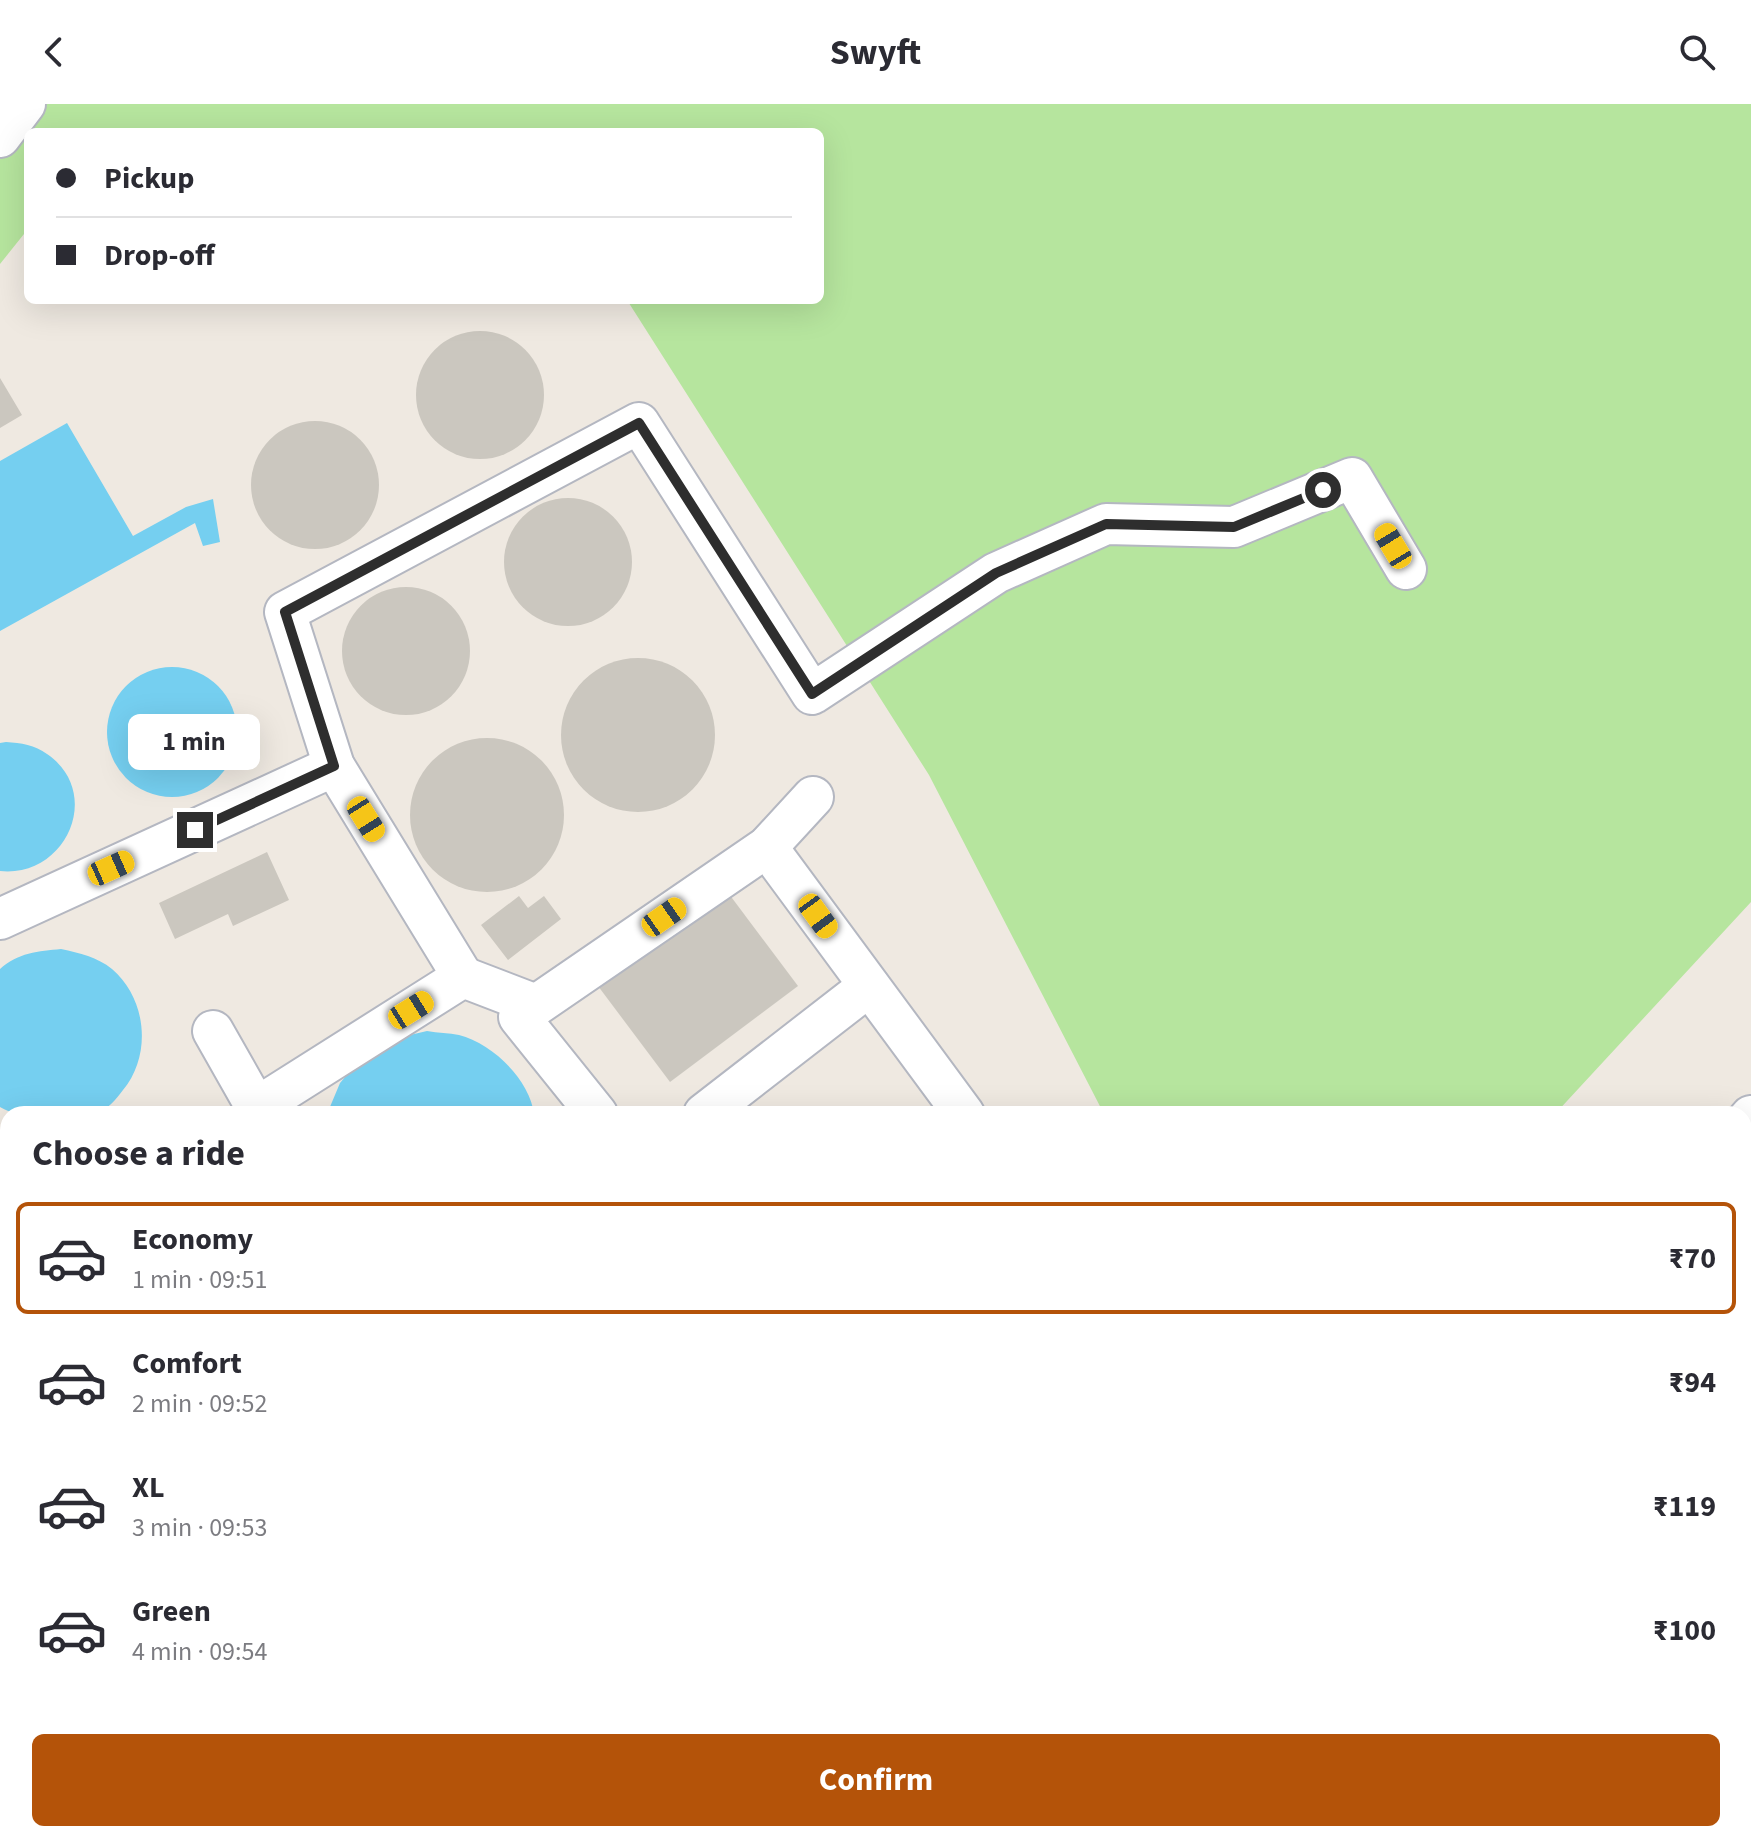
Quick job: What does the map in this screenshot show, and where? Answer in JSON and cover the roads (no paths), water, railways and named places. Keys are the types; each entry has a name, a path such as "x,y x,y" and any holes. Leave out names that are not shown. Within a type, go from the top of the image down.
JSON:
{"street":[{"path":"0,137 25,104"},
{"path":"536,1005 463,977 334,766 285,612 639,423 812,694 996,573 1106,524 1234,527 1352,478 1406,569"},
{"path":"0,919 334,766"},
{"path":"591,1106 519,1017 767,847 813,797"},
{"path":"767,847 958,1106"},
{"path":"266,1106 463,977"},
{"path":"714,1106 869,986"},
{"path":"213,1031 255,1106"}],"water":[{"path":"67,423 133,536 186,507 213,499 220,542 203,546 195,523 0,631 0,461"},
{"path":"172,667 197,672 218,686 232,707 237,732 232,757 218,778 197,792 172,797 147,792 126,778 112,757 107,732 112,707 126,686 147,672"},
{"path":"0,743 38,748 47,754 64,771 73,790 75,810 70,830 59,847 43,861 23,870 0,871"},
{"path":"61,949 100,961 124,981 133,996 142,1028 138,1061 123,1090 108,1106 0,1106 0,969 21,956"},
{"path":"427,1031 472,1039 496,1055 517,1076 532,1106 330,1106 340,1083 363,1056 393,1039"}]}
